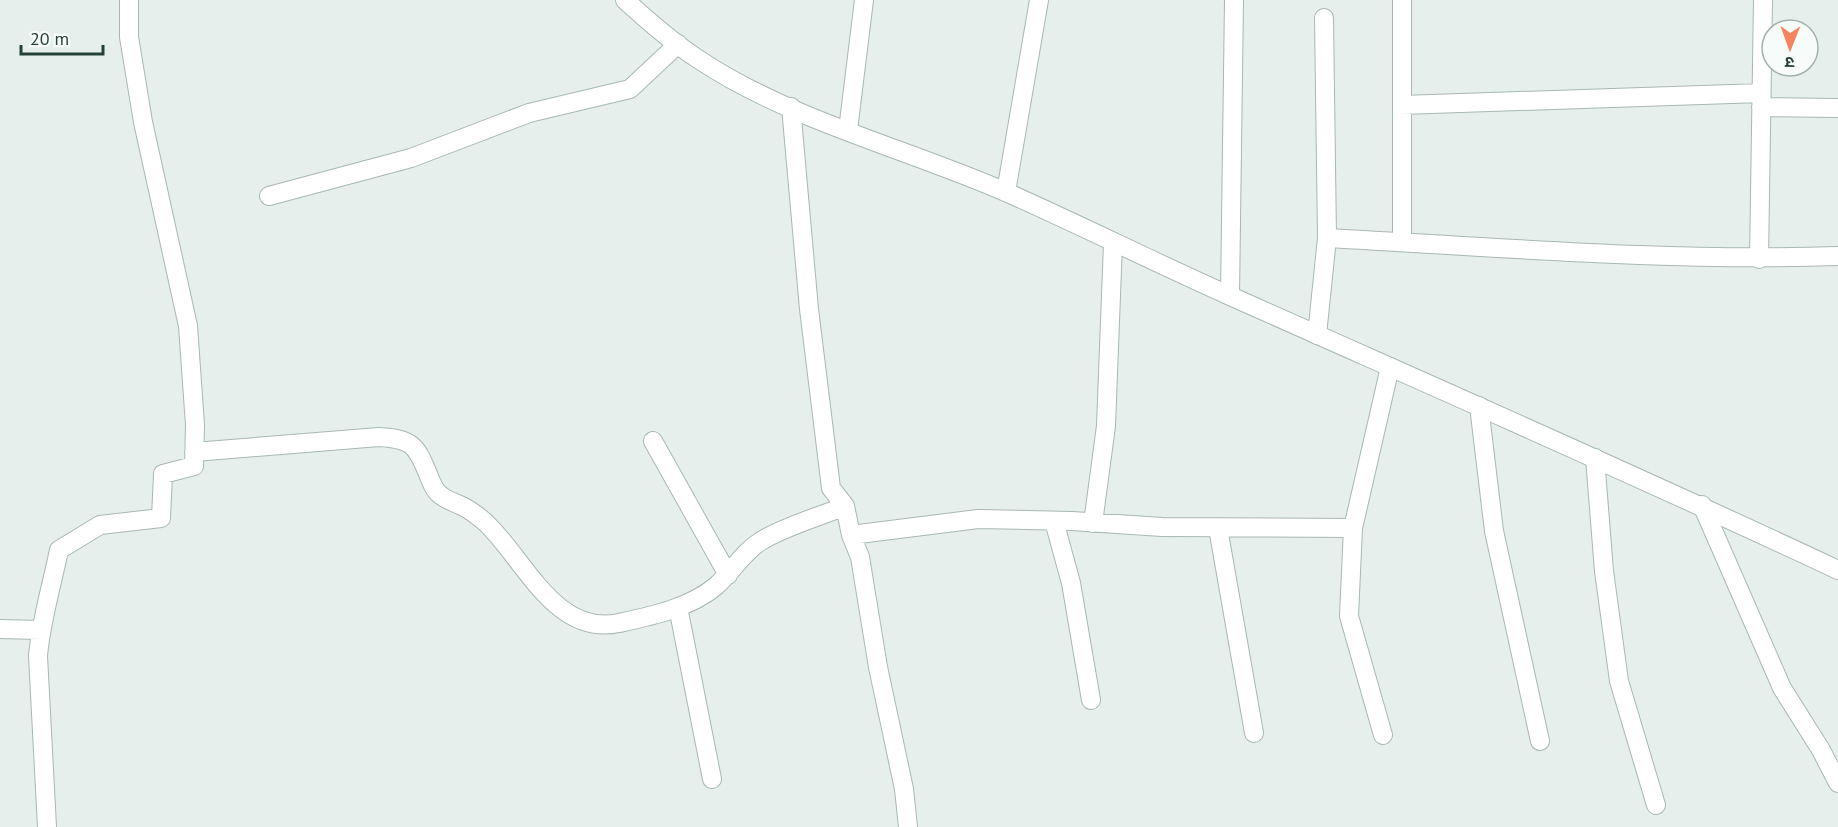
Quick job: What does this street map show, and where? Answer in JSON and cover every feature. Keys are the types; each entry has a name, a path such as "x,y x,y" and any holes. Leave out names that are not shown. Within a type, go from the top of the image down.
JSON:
{"street":[{"path":"46,827 38,656 40,630 59,550 100,525 161,518 163,474 194,466 195,425 188,326 143,122 129,37 129,0"},
{"path":"624,0 658,30 699,60 746,86 791,107 1006,192 1113,243 1596,458 1838,570"},
{"path":"848,130 864,0"},
{"path":"1006,192 1039,0"},
{"path":"1230,296 1234,0"},
{"path":"1402,0 1402,242"},
{"path":"1759,259 1763,0"},
{"path":"1317,335 1327,238 1324,18"},
{"path":"269,195 411,158 529,112 630,89 678,44"},
{"path":"1402,105 1761,100 1838,108"},
{"path":"791,107 809,309 831,488 845,506 851,535 860,557 878,667 904,789 908,827"},
{"path":"1327,238 1677,257 1759,259 1838,256"},
{"path":"1093,523 1106,426 1113,243"},
{"path":"1383,735 1350,616 1353,528 1390,367"},
{"path":"1479,406 1494,531 1540,741"},
{"path":"194,452 379,437 408,441 422,458 437,492 444,499 464,507 485,522 557,606 575,619 592,624 616,624 678,608 714,588 748,551 763,540 845,506"},
{"path":"653,441 728,575"},
{"path":"1596,458 1604,571 1619,681 1656,805"},
{"path":"1702,506 1782,688 1821,750 1838,783"},
{"path":"851,535 978,519 1162,527 1353,528"},
{"path":"1054,521 1071,583 1091,700"},
{"path":"1218,528 1254,733"},
{"path":"678,608 712,778"},
{"path":"0,629 40,630"}]}
